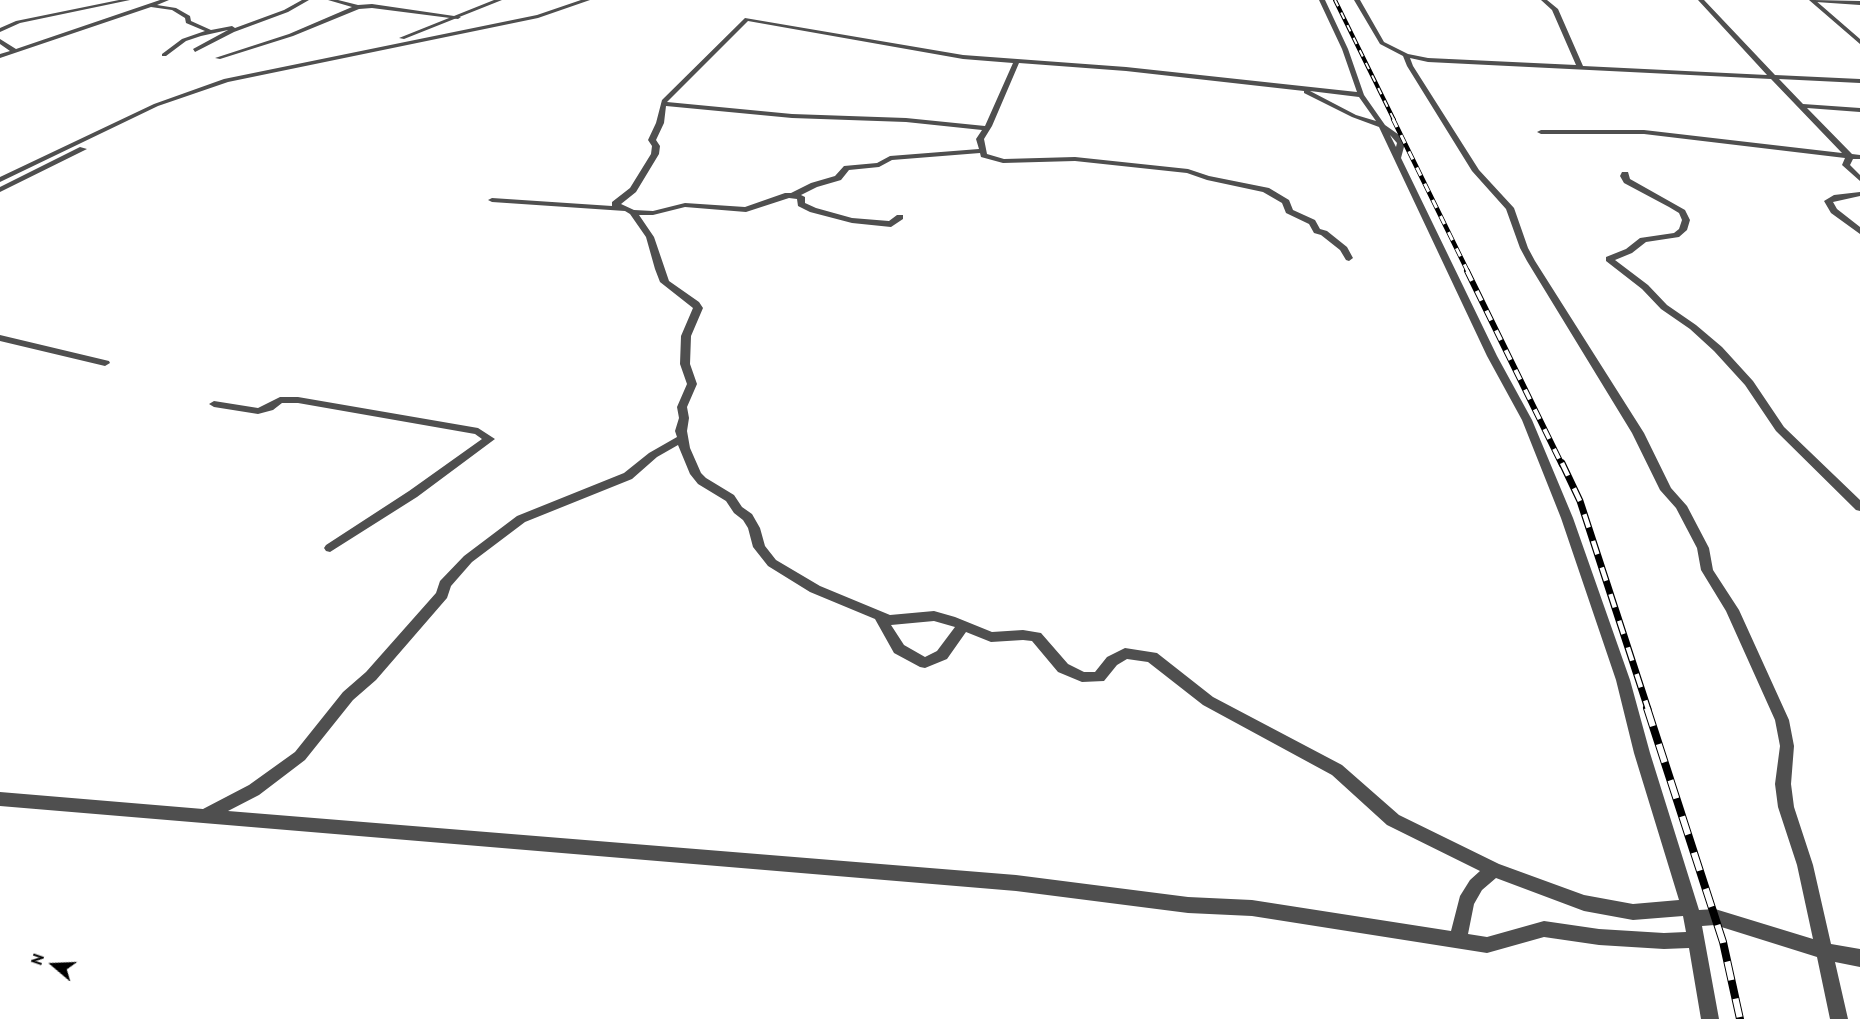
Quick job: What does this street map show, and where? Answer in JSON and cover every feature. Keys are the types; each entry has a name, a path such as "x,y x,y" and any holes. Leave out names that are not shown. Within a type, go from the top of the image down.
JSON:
{"street":[{"path":"0,30 18,22 127,0"},
{"path":"140,0 159,3"},
{"path":"0,56 166,0"},
{"path":"195,50 232,31 286,11 306,0"},
{"path":"331,0 358,5 358,7"},
{"path":"358,53 499,0"},
{"path":"0,180 156,105 238,77 538,16 587,0"},
{"path":"1322,0 1345,49 1361,95 1381,125 1492,356 1527,420 1567,518 1623,680 1642,753 1691,913 1710,1019"},
{"path":"1357,0 1382,43 1406,56 1457,62 1860,81"},
{"path":"1544,0 1555,9 1580,67"},
{"path":"1701,0 1850,156"},
{"path":"1814,0 1860,3"},
{"path":"1814,0 1860,42"},
{"path":"149,6 174,9 188,16 190,19 188,22 209,31"},
{"path":"218,58 291,35 358,7 372,6 458,17"},
{"path":"1361,95 1126,69 1016,62 927,51 808,28 747,19 669,94 652,140 656,146 655,154 633,190 615,204 629,211 650,237 658,269 664,282 696,304 698,308 686,336 685,364 692,384 682,407 684,417 681,439 696,474 702,481 730,498 738,510 748,517 754,528 759,547 772,563 815,588 880,617 889,620 934,616 991,637 1023,635 1036,637 1063,668 1082,678 1099,677 1112,661 1125,653 1152,657 1208,701 1337,770 1393,820 1494,870 1584,903 1633,912 1691,913 1715,917 1823,951 1860,958"},
{"path":"164,55 184,40 209,31 256,23"},
{"path":"0,41 15,51"},
{"path":"1406,56 1469,161 1510,208 1531,261 1638,433 1665,490 1681,506 1703,548 1707,570 1732,610 1782,720 1787,746 1783,784 1786,807 1805,865 1839,1019"},
{"path":"1016,62 980,139 983,152 992,159 1075,159 1184,171 1266,190 1286,202 1288,211 1312,222 1317,231 1324,233 1344,249 1349,258"},
{"path":"1302,90 1354,116 1381,125"},
{"path":"664,104 792,116 887,119 987,128"},
{"path":"1800,106 1860,110"},
{"path":"1541,132 1644,132 1860,157"},
{"path":"0,190 83,149"},
{"path":"794,195 814,185 838,178 847,168 879,165 890,158 983,152"},
{"path":"1850,156 1846,165 1860,179"},
{"path":"1625,174 1627,181 1682,212 1686,220 1683,230 1676,235 1643,240 1629,251 1609,259 1645,286 1664,307 1718,349 1749,384 1780,429 1860,507"},
{"path":"1860,194 1837,197 1828,201 1834,211 1860,231"},
{"path":"492,200 653,213 685,205 746,210 760,207 783,195 794,195 801,197 801,204 813,210 852,220 891,224 900,217"},
{"path":"0,338 105,363"},
{"path":"214,404 258,411 270,408 280,400 298,400 478,431 489,439 330,548"},
{"path":"205,816 254,790 300,756 348,696 371,676 442,595 445,584 468,559 521,519 628,476 653,455 681,439"},
{"path":"880,617 898,649 925,663 942,656 963,626"},
{"path":"0,799 1016,883 1188,905 1252,908 1495,944 1550,929 1588,936 1664,941 1695,940"},
{"path":"1458,939 1466,902 1476,885 1494,870"}],"railway":[{"path":"1335,0 1394,120"},
{"path":"1393,119 1468,272"},
{"path":"1467,271 1562,465"},
{"path":"1562,463 1580,501 1648,709"},
{"path":"1647,708 1723,942 1740,1019"}]}
